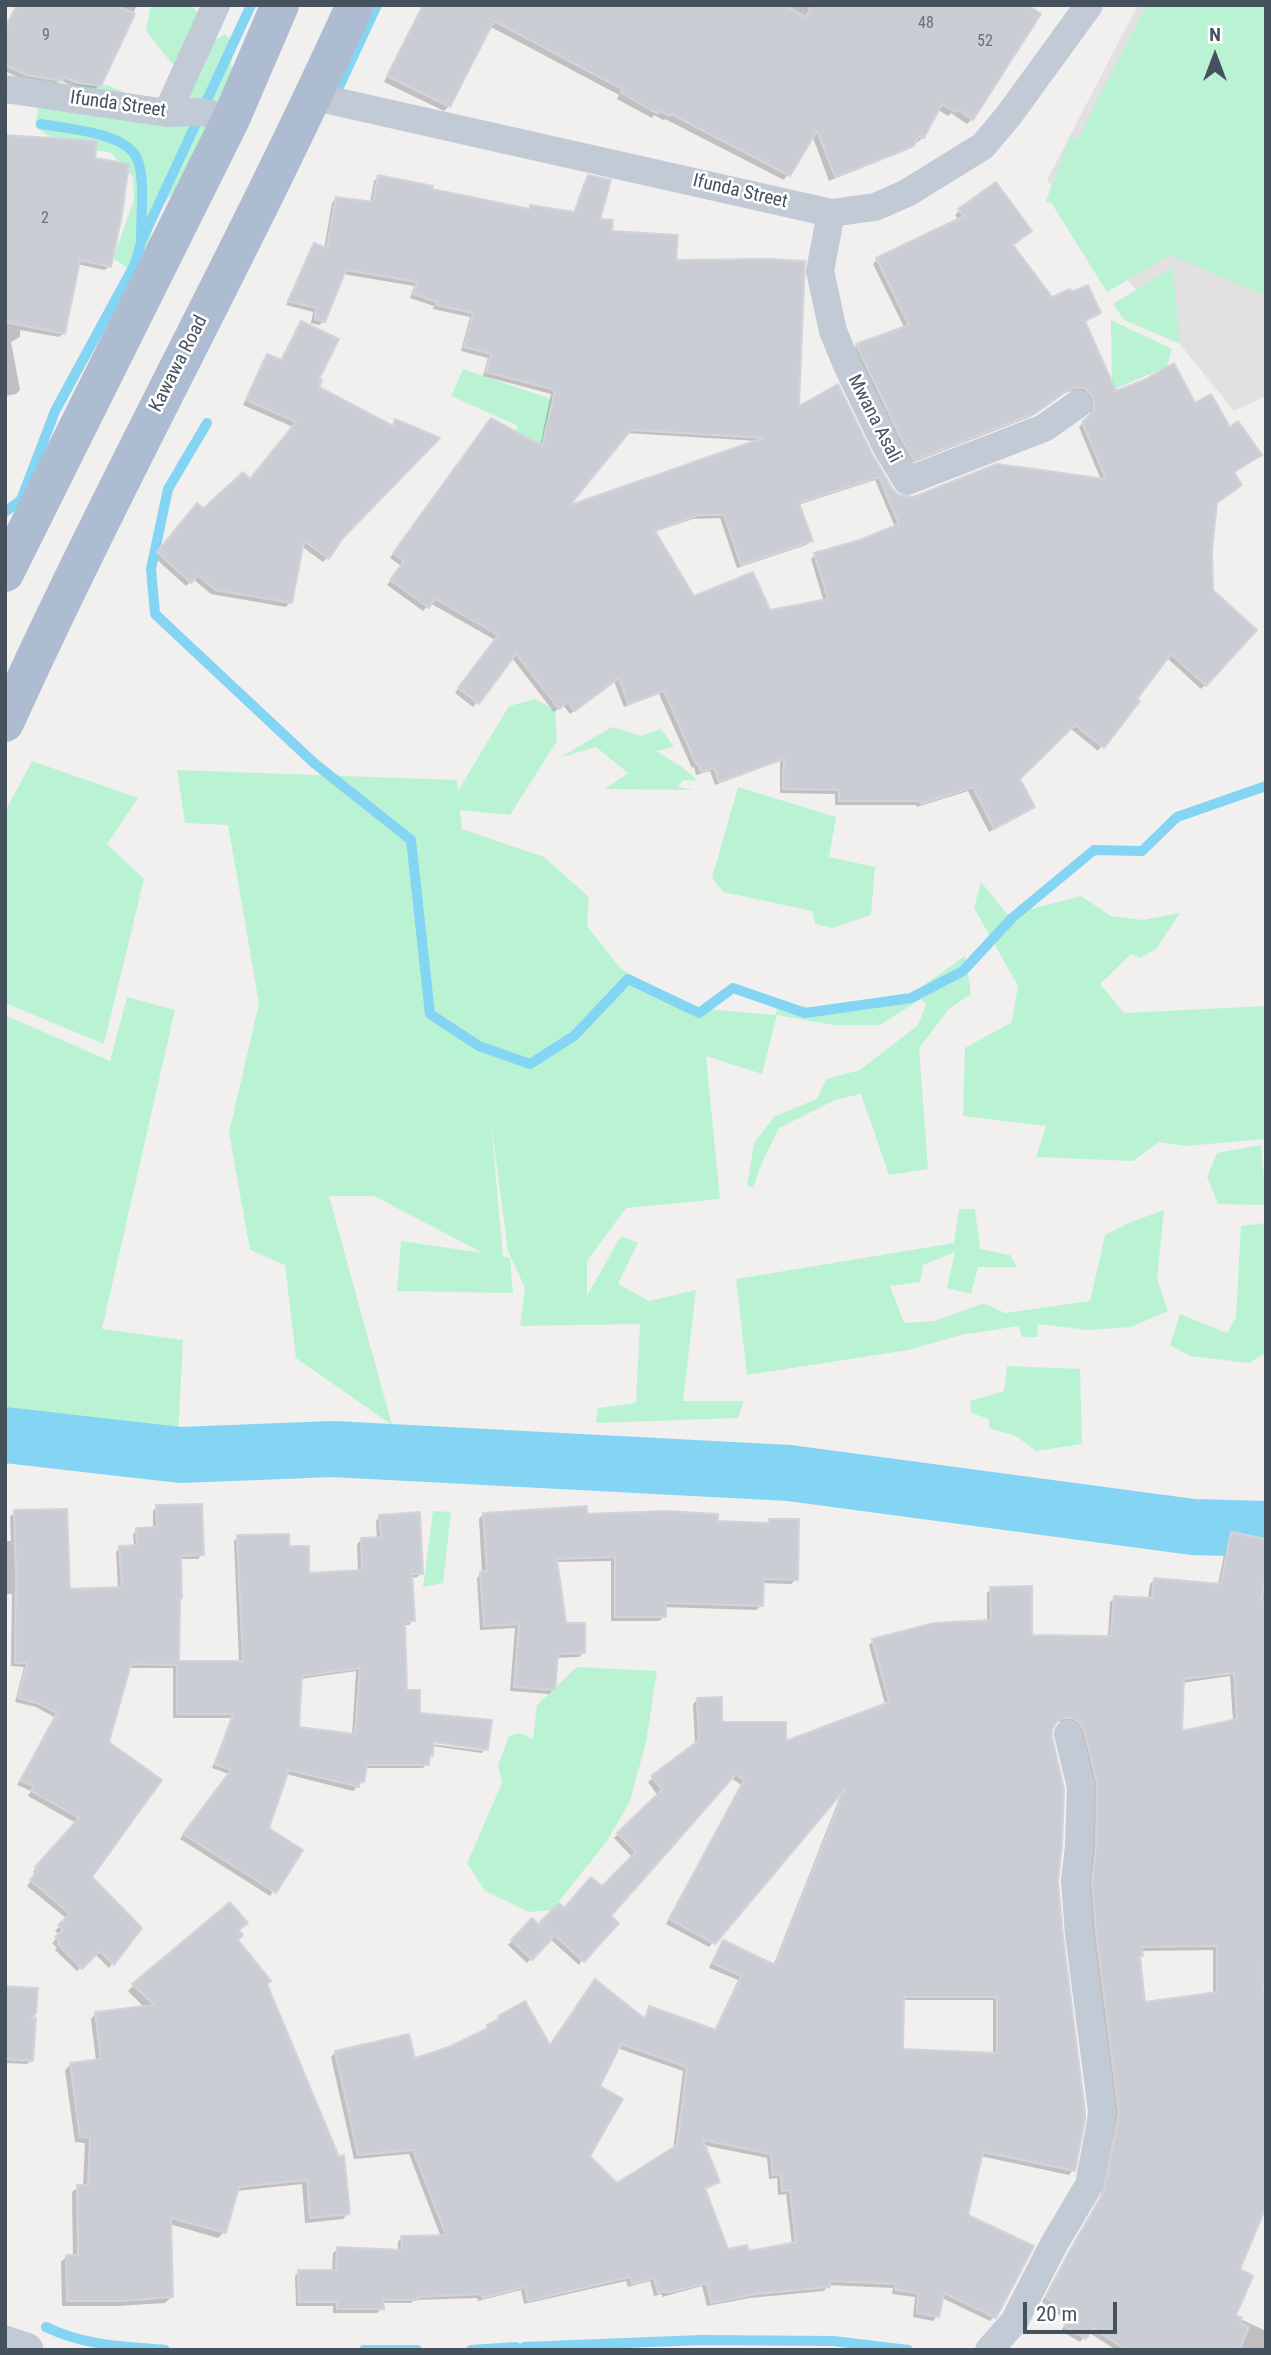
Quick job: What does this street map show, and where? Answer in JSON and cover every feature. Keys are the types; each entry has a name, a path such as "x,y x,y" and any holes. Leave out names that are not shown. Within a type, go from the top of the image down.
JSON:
{"main road":[{"path":"5,573 232,119 280,5"},
{"name":"Kawawa Road","path":"5,723 56,611 315,94 355,5"}],"street":[{"path":"167,113 216,5"},
{"name":"Ifunda Street","path":"315,94 320,98 831,213 875,206 907,193 983,146 1009,116 1089,5"},
{"name":"Ifunda Street","path":"5,89 167,113 202,112 232,119"},
{"name":"Mwana Asali","path":"831,213 820,271 834,331 846,365 886,446 907,481 1044,428 1078,404"},
{"path":"989,2350 1014,2322 1054,2244 1089,2185 1101,2122 1102,2111 1074,1881 1079,1847 1081,1787 1068,1734"},
{"path":"5,2343 26,2350"}],"shaded area":[{"path":"1138,5 1266,5 1266,396 1234,411 1047,180"}],"green space":[{"path":"151,5 190,5 214,29 205,46 225,34 236,47 231,62 233,81 179,187 155,213 146,262 127,268 113,258 134,200 133,177 110,152 69,148 35,127 42,84 107,85 131,95 148,111 162,96 178,71 146,31"},
{"path":"1146,5 1266,5 1266,296 1170,255 1107,292 1052,204 1046,201 1070,136 1077,141"},
{"path":"1173,267 1180,344 1124,320 1113,304"},
{"path":"1111,320 1172,349 1167,367 1112,390"},
{"path":"463,369 557,401 619,436 498,470 518,426 451,396"},
{"path":"535,699 555,710 557,741 510,815 460,810 462,829 544,857 589,897 587,926 621,969 684,1007 776,1015 777,1003 830,1010 904,999 965,956 971,994 950,1008 919,1048 928,1169 889,1175 861,1094 835,1100 779,1128 753,1188 747,1185 754,1143 775,1116 817,1099 826,1079 860,1070 918,1025 926,1005 921,999 880,1025 833,1025 777,1015 762,1074 706,1056 720,1199 626,1208 587,1261 587,1296 621,1236 638,1243 618,1284 649,1301 696,1290 683,1401 744,1401 738,1418 596,1423 598,1408 636,1403 640,1324 520,1326 525,1288 508,1251 491,1123 503,1256 510,1258 513,1293 397,1291 401,1241 483,1253 374,1196 329,1196 392,1425 296,1358 285,1265 250,1250 229,1133 259,1003 228,825 185,823 177,770 457,780 458,791 509,706"},
{"path":"612,727 641,736 661,729 674,747 656,751 698,781 683,780 678,787 695,790 605,789 628,773 596,747 559,758"},
{"path":"32,761 138,798 107,844 144,879 104,1044 5,1003 5,812"},
{"path":"738,787 836,817 829,857 875,867 871,915 833,928 815,924 812,911 723,892 712,878"},
{"path":"981,882 1008,915 1081,896 1111,916 1143,920 1180,913 1156,949 1140,958 1131,954 1100,984 1124,1013 1266,1006 1266,1139 1185,1146 1159,1142 1133,1161 1036,1157 1046,1126 963,1116 965,1048 1012,1022 1018,986 974,908"},
{"path":"127,997 175,1010 102,1329 183,1340 178,1436 5,1425 5,1015 110,1061"},
{"path":"1261,1145 1266,1205 1218,1204 1207,1177 1217,1153"},
{"path":"959,1209 975,1209 980,1249 1010,1255 1017,1267 978,1267 971,1294 947,1288 955,1252 923,1265 920,1282 890,1286 904,1323 935,1321 984,1303 1005,1313 1090,1301 1105,1235 1164,1210 1157,1279 1168,1311 1131,1327 1088,1330 1038,1324 1037,1337 1022,1337 1019,1326 961,1335 908,1350 747,1375 736,1279 954,1243"},
{"path":"1266,1223 1266,1353 1249,1363 1190,1356 1170,1345 1180,1314 1227,1333 1236,1318 1241,1226"},
{"path":"1007,1366 1080,1369 1082,1444 1036,1451 1016,1436 989,1428 989,1419 971,1413 970,1401 1004,1391"},
{"path":"433,1511 451,1512 443,1583 423,1587"},
{"path":"577,1667 657,1671 646,1742 630,1801 607,1841 552,1910 529,1912 485,1891 467,1863 502,1783 498,1765 509,1736 520,1733 533,1739 537,1705"}],"building":[{"path":"17,5 116,5 135,14 101,86 78,83 64,77 62,81 26,75 5,65 5,29"},
{"path":"423,5 784,5 806,17 812,5 1028,5 1041,14 973,120 957,109 955,112 942,104 924,138 919,136 914,146 835,177 817,131 790,176 671,114 670,116 660,111 658,114 621,93 622,89 494,21 450,107 387,76"},
{"path":"5,135 97,141 95,158 129,164 111,267 80,260 65,334 5,322"},
{"path":"378,175 530,209 530,205 575,212 588,175 611,180 600,219 613,220 612,231 678,235 676,260 805,261 799,406 838,384 872,454 893,490 899,495 913,497 997,464 1106,479 1082,422 1093,412 1094,402 1086,389 1077,387 1068,390 1036,413 914,460 856,344 909,325 876,258 964,216 958,209 996,182 1032,231 1013,245 1052,297 1088,285 1101,313 1085,321 1116,391 1144,380 1174,363 1195,403 1211,394 1230,427 1238,421 1262,455 1234,472 1242,485 1217,503 1212,551 1213,590 1257,630 1206,686 1171,654 1104,748 1075,725 1020,779 1035,807 994,829 973,787 921,804 920,801 839,801 839,790 783,789 784,759 719,782 714,768 701,772 696,764 664,691 628,704 619,678 575,711 568,702 559,709 516,654 479,704 458,688 498,635 435,599 429,608 390,580 404,561 393,553 491,418 542,446 555,390 486,372 491,354 464,347 473,313 436,305 437,302 413,294 417,282 346,270 325,322 315,319 316,308 288,301 314,243 327,248 336,197 373,202","holes":["631,430 763,438 570,505","879,477 899,524 860,540 814,553 828,599 770,610 753,572 694,596 655,531 698,515 724,515 741,565 813,541 799,503"]},
{"path":"301,321 339,339 319,379 322,380 319,387 393,426 395,419 440,438 342,539 329,559 304,541 292,603 215,590 198,575 191,583 157,552 197,503 204,508 243,472 250,479 296,422 246,400 267,354 282,360"},
{"path":"202,1504 204,1555 181,1556 179,1661 243,1661 237,1535 289,1534 289,1546 309,1546 309,1573 362,1570 361,1538 381,1537 379,1515 420,1512 423,1574 412,1574 415,1621 405,1622 407,1690 420,1690 420,1713 492,1720 488,1750 434,1742 429,1765 367,1765 364,1782 360,1782 359,1787 289,1770 269,1828 303,1850 276,1893 183,1834 231,1770 215,1764 233,1714 177,1714 177,1665 131,1664 109,1742 162,1780 92,1877 142,1928 114,1965 100,1951 82,1969 58,1944 60,1942 55,1937 63,1930 58,1925 70,1914 30,1880 38,1870 35,1867 79,1818 31,1791 34,1786 20,1781 57,1713 40,1704 18,1698 27,1663 15,1663 14,1510 67,1509 70,1589 122,1587 119,1546 137,1545 136,1528 157,1527 156,1505","holes":["360,1668 355,1734 299,1727 302,1676"]},
{"path":"587,1506 587,1514 666,1511 718,1514 718,1521 769,1523 769,1519 799,1519 798,1580 764,1579 763,1606 666,1603 666,1617 615,1617 615,1557 557,1559 566,1623 585,1623 585,1653 558,1654 555,1690 514,1687 519,1624 484,1626 480,1572 487,1571 483,1513"},
{"path":"1231,1532 1266,1539 1266,1577 1261,1600 1266,1601 1266,2207 1240,2269 1253,2276 1236,2315 1242,2318 1240,2323 1249,2327 1239,2350 1126,2350 1093,2328 1086,2339 1064,2326 1070,2316 1046,2297 1103,2193 1119,2113 1092,1881 1096,1848 1097,1783 1084,1730 1079,1722 1072,1718 1063,1718 1056,1723 1052,1737 1064,1789 1058,1882 1085,2120 1075,2171 983,2152 968,2215 1034,2246 996,2318 944,2293 939,2317 917,2313 918,2293 896,2290 896,2284 830,2281 830,2287 756,2294 711,2303 707,2283 658,2293 654,2278 632,2284 630,2277 528,2301 525,2287 483,2298 481,2294 418,2297 418,2300 383,2300 384,2309 337,2309 337,2302 299,2302 298,2270 336,2270 337,2247 402,2250 401,2236 446,2235 413,2150 358,2155 335,2051 409,2034 415,2058 449,2047 488,2028 487,2025 499,2019 498,2016 525,2001 550,2045 595,1979 645,2019 649,2006 716,2030 741,1976 712,1963 723,1940 775,1965 845,1789 715,1944 669,1919 744,1780 736,1774 611,1916 619,1923 584,1962 540,1922 559,1903 564,1908 591,1877 602,1886 636,1852 617,1833 662,1790 651,1776 699,1740 697,1698 722,1697 724,1722 786,1722 786,1741 889,1702 872,1639 934,1623 991,1620 990,1587 1032,1586 1032,1635 1111,1636 1114,1596 1152,1598 1154,1578 1221,1584","holes":["1234,1673 1237,1719 1182,1731 1184,1679","1217,1946 1217,1992 1145,2002 1140,1956 1143,1956 1142,1947","904,1997 997,1997 997,2053 903,2049","621,2044 687,2067 677,2145 617,2183 590,2156 623,2099 600,2086","703,2140 771,2154 773,2175 781,2174 782,2191 790,2190 796,2242 749,2251 747,2245 728,2249 705,2188 720,2182"]},
{"path":"230,1902 248,1923 239,1930 243,1935 238,1940 271,1981 267,1984 339,2157 344,2155 350,2214 310,2218 307,2180 239,2187 226,2233 171,2218 173,2297 124,2301 67,2301 66,2255 78,2255 77,2185 88,2185 90,2138 80,2137 70,2063 101,2059 95,2012 154,2005 132,1984"},
{"path":"532,1918 553,1938 532,1960 511,1940"},
{"path":"5,1986 38,1988 36,2013 31,2019 36,2018 33,2061 5,2059"}],"waterway":[{"path":"5,512 21,500 55,411 135,264 141,242 251,5"},
{"path":"333,100 377,5"},
{"path":"41,124 110,138 132,151 138,161 141,179 141,237"},
{"path":"207,423 168,489 151,569 155,614 314,763 411,840 430,1014 479,1046 530,1064 574,1036 628,979 699,1013 733,988 805,1013 911,998 963,971 1012,918 1094,850 1142,851 1177,817 1266,786"},
{"path":"5,1435 180,1455 333,1449 789,1473 1193,1527 1266,1529"},
{"path":"46,2327 89,2342 165,2350"},
{"path":"524,2347 701,2340 833,2341 908,2350"},
{"path":"471,2350 516,2347"},
{"path":"364,2350 417,2350"}]}
